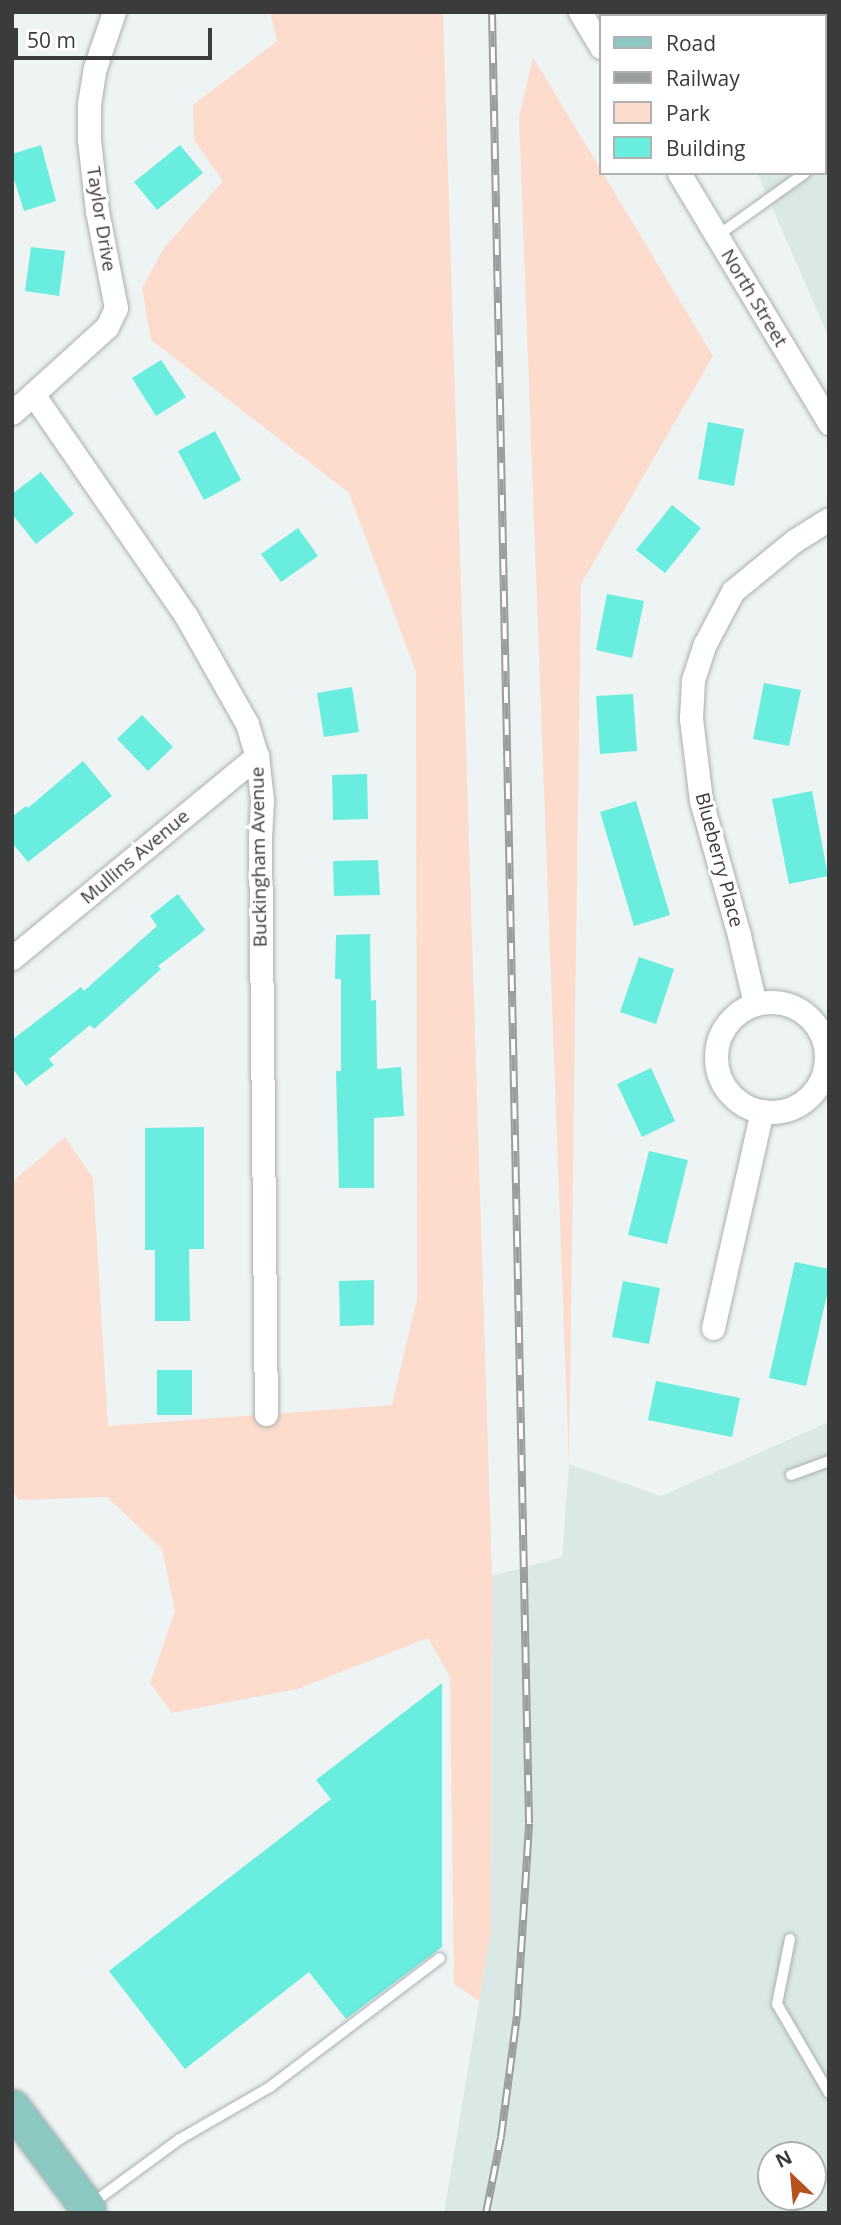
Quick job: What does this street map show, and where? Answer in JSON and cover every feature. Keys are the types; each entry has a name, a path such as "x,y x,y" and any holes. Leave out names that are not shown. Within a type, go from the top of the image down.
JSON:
{"main road":[{"path":"12,2107 96,2211"}],"street":[{"name":"Taylor Drive","path":"33,394 107,327 116,308 97,211 89,140 89,104 95,68 114,12"},
{"path":"580,12 600,45"},
{"name":"North Street","path":"680,175 829,423"},
{"path":"12,412 33,394"},
{"name":"Buckingham Avenue","path":"33,394 186,616 247,724 257,756 262,800 260,836 266,1414"},
{"name":"Blueberry Place","path":"755,1004 739,935 701,801 691,718 693,681 705,644 733,591 794,541 829,519"},
{"name":"Mullins Avenue","path":"12,958 257,756"},
{"path":"773,1002 790,1006 806,1014 826,1038 826,1062 821,1080 811,1095 789,1108 762,1111 747,1107 733,1097 723,1084 716,1061 720,1037 728,1023 755,1004 773,1002"},
{"path":"713,1328 762,1111"}],"lane":[{"path":"717,236 802,175"},
{"path":"792,1475 829,1461"},
{"path":"790,1939 777,2004 829,2093"},
{"path":"96,2211 180,2139 270,2087 440,1958"}],"shaded area":[{"path":"829,105 829,338 758,175 827,175"},
{"path":"829,1422 829,2213 444,2213 491,1930 492,1576 562,1557 569,1464 661,1496"}],"green space":[{"path":"270,12 443,12 492,1576 491,1930 479,2001 454,1984 450,1677 428,1638 297,1689 172,1713 150,1683 175,1611 162,1549 107,1497 19,1500 12,1491 12,1182 65,1137 93,1178 108,1426 392,1405 417,1298 416,672 349,493 151,340 142,288 164,248 223,181 194,140 193,105 277,41"},
{"path":"829,12 829,105 827,106 827,14 649,14"},
{"path":"533,57 600,168 600,175 604,175 713,356 581,584 569,1464 519,117"}],"building":[{"path":"41,145 56,201 24,211 12,173 12,154"},
{"path":"180,145 203,173 157,210 134,182"},
{"path":"31,247 65,251 59,296 25,291"},
{"path":"161,360 186,397 156,416 132,378"},
{"path":"708,422 744,429 734,486 698,479"},
{"path":"215,431 241,480 204,500 178,451"},
{"path":"41,472 74,514 36,544 12,514 12,494"},
{"path":"672,505 701,528 665,573 636,550"},
{"path":"298,528 318,556 281,582 261,554"},
{"path":"607,594 644,601 632,658 596,650"},
{"path":"764,683 801,690 789,746 753,739"},
{"path":"352,687 359,732 324,737 317,693"},
{"path":"633,694 637,751 600,754 596,696"},
{"path":"142,715 173,747 148,771 117,739"},
{"path":"83,761 112,796 28,862 12,843 12,817 26,806 28,808"},
{"path":"367,774 368,819 333,820 332,775"},
{"path":"812,791 828,876 789,884 772,799"},
{"path":"636,801 670,915 634,926 600,812"},
{"path":"378,860 380,895 334,896 333,861"},
{"path":"178,894 205,930 158,966 161,969 94,1029 90,1025 49,1059 54,1065 26,1086 12,1068 12,1040 81,987 84,991 157,926 150,916"},
{"path":"370,934 371,1001 376,1000 377,1069 401,1067 404,1116 374,1118 374,1188 339,1188 336,1071 341,1071 341,979 335,979 336,935"},
{"path":"639,957 674,969 656,1024 620,1012"},
{"path":"651,1068 675,1121 642,1137 617,1084"},
{"path":"204,1127 204,1249 189,1249 190,1321 155,1321 155,1250 145,1250 145,1128"},
{"path":"649,1151 688,1160 667,1244 628,1235"},
{"path":"795,1262 829,1269 829,1286 806,1386 769,1378"},
{"path":"374,1280 374,1325 340,1326 339,1281"},
{"path":"623,1281 660,1288 649,1344 612,1337"},
{"path":"157,1370 192,1370 192,1415 157,1415"},
{"path":"656,1381 740,1398 732,1437 648,1420"},
{"path":"442,1683 442,1947 346,2019 309,1972 185,2069 109,1971 331,1799 316,1780"}],"railway":[{"path":"486,2213 501,2137 517,2016 529,1823 492,12"}]}
